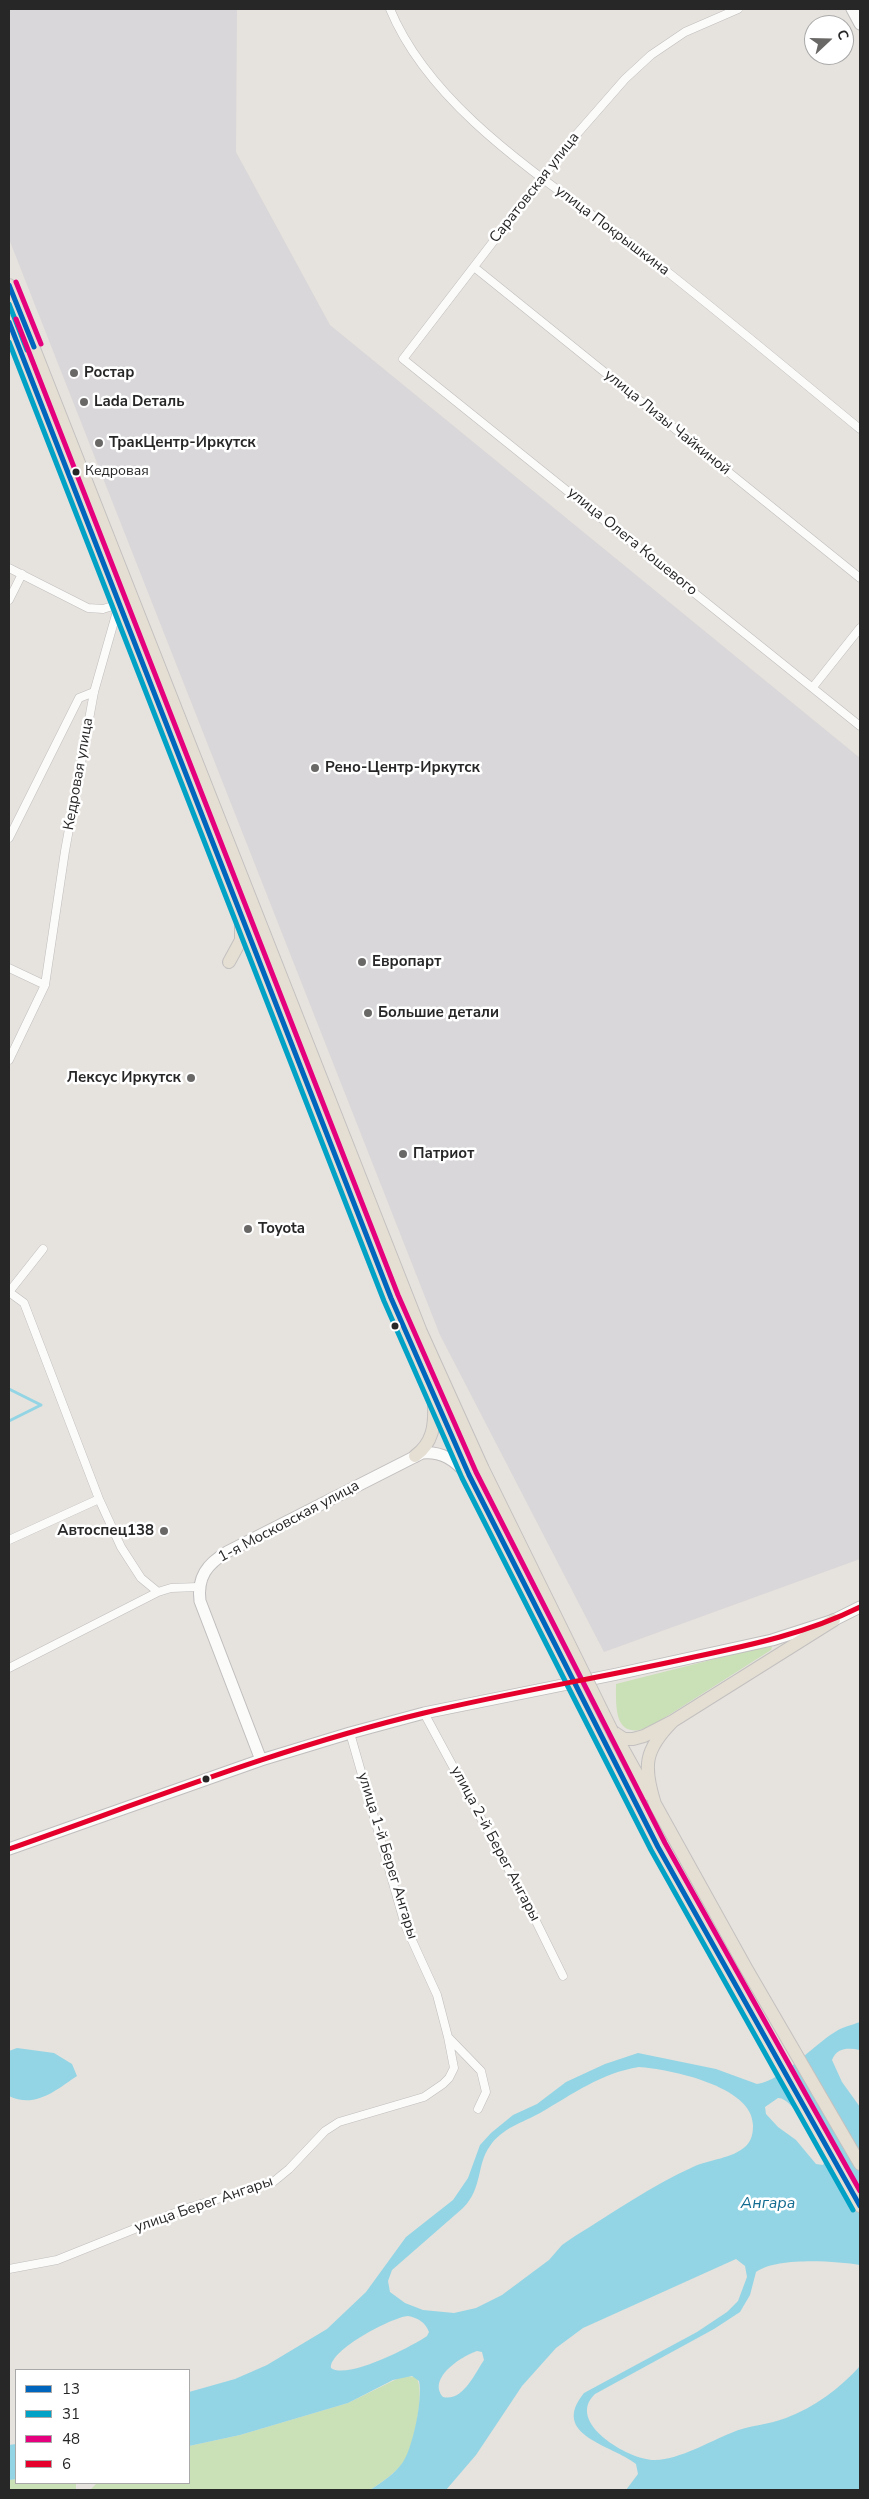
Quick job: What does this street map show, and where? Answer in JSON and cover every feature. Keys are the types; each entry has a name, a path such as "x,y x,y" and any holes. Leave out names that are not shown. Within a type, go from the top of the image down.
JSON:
{"main road":[{"path":"852,9 860,24"},
{"path":"9,284 418,1323 482,1467 612,1731 746,1968 860,2164"},
{"path":"9,322 381,1272 433,1396 469,1475 658,1847 860,2206"},
{"path":"229,962 241,940 241,925 237,904"},
{"path":"415,1456 427,1445 433,1432 433,1396"},
{"name":"1-я Московская улица","path":"198,1587 201,1576 208,1566 219,1557 415,1456 430,1452 444,1455 469,1475"},
{"path":"198,1587 204,1613 261,1760"},
{"path":"612,1731 624,1739 633,1740 672,1721 834,1620 860,1607"},
{"path":"9,1849 261,1760 350,1733 424,1713 772,1640 834,1620"},
{"path":"671,1837 655,1804 648,1778 647,1761 653,1744 672,1721"}],"street":[{"name":"улица Покрышкина","path":"390,9 401,36 419,63 443,92 542,178 645,255 860,429"},
{"name":"Саратовская улица","path":"403,358 542,178 625,79 651,56 685,32 738,9"},
{"name":"улица Лизы Чайкиной","path":"474,268 860,578"},
{"name":"улица Олега Кошевого","path":"403,358 860,726"},
{"path":"9,568 88,608 104,609 119,604"},
{"path":"9,600 22,574"},
{"name":"Кедровая улица","path":"9,1060 45,986 65,851 94,692 119,604"},
{"path":"813,687 860,628"},
{"path":"9,838 79,698 94,692"},
{"path":"9,968 45,986"},
{"path":"44,1249 9,1292 24,1303 99,1499 121,1547 141,1578 158,1592"},
{"path":"9,1540 99,1499"},
{"path":"9,1668 158,1592 171,1588 198,1587"},
{"name":"улица 2-й Берег Ангары","path":"424,1713 529,1907 563,1976"},
{"name":"улица 1-й Берег Ангары","path":"350,1733 405,1925 437,1995 448,2037"},
{"path":"448,2037 481,2070 486,2092 478,2109"},
{"name":"улица Берег Ангары","path":"9,2269 56,2260 187,2208 272,2183 289,2169 325,2131 339,2122 424,2097 443,2084 449,2078 454,2068 448,2037"}],"shaded area":[{"path":"9,9 237,9 236,152 330,325 860,758 860,1559 604,1652 440,1335 9,239"}],"green space":[{"path":"766,1646 772,1647 771,1650 650,1727 630,1730 623,1726 617,1712 616,1684"},
{"path":"403,2376 416,2377 419,2384 420,2394 417,2420 407,2456 403,2463 388,2478 370,2490 90,2490 96,2484 190,2484 190,2446 240,2435 348,2403"},
{"path":"15,2479 15,2484 76,2484 76,2490 9,2490 9,2480"}],"water":[{"name":"Ангара","path":"860,2022 860,2050 848,2049 840,2051 832,2060 842,2082 860,2107 860,2265 806,2261 778,2264 765,2267 756,2272 750,2295 740,2312 714,2329 595,2394 588,2405 588,2417 594,2428 617,2447 644,2459 665,2459 675,2457 738,2430 797,2414 826,2396 860,2366 860,2490 626,2490 638,2474 636,2464 588,2437 579,2429 574,2420 575,2408 584,2393 697,2332 727,2312 738,2301 747,2277 745,2266 736,2259 583,2328 556,2348 522,2386 476,2455 446,2490 370,2490 388,2478 400,2466 407,2455 414,2434 420,2399 419,2381 412,2376 393,2380 348,2403 240,2435 190,2446 190,2392 235,2379 267,2365 327,2329 366,2292 406,2237 453,2200 468,2178 480,2145 513,2115 537,2104 566,2082 605,2064 638,2053 716,2069 757,2084 777,2076 826,2038 844,2027","holes":["639,2067 653,2068 688,2076 725,2090 739,2100 749,2111 753,2125 750,2141 734,2154 693,2167 633,2200 562,2245 549,2260 502,2295 476,2308 454,2313 423,2310 405,2303 390,2292 388,2281 392,2270 463,2208 474,2193 486,2153 500,2135 513,2126 600,2079","778,2098 791,2105 805,2124 825,2161 823,2165 816,2164 796,2140 778,2127 766,2114 765,2107","408,2316 421,2321 429,2332 427,2336 379,2361 350,2370 339,2371 331,2368 333,2361 340,2352 350,2344 376,2328","477,2351 482,2352 484,2360 468,2385 457,2395 443,2397 439,2390 439,2382 443,2375 455,2363"]},
{"path":"17,2048 54,2053 72,2064 77,2076 53,2092 36,2099 19,2099 9,2096 9,2051"},
{"path":"15,2444 15,2479 9,2480 9,2445"}],"waterway":[{"path":"9,1389 41,1405 9,1421"}],"transit line":[{"name":"48","path":"16,282 41,344"},
{"name":"13","path":"9,285 34,347"},
{"name":"31","path":"9,304 27,350"},
{"name":"48","path":"16,319 398,1295 476,1472 665,1843 860,2191"},
{"name":"13","path":"9,322 391,1298 469,1475 658,1847 860,2206"},
{"name":"31","path":"9,342 384,1301 462,1478 651,1850 853,2210"},
{"name":"6","path":"9,1849 266,1758 371,1727 457,1705 758,1643 820,1624 860,1607"}],"place":[{"name":"Ростар","path":"74,373"},
{"name":"Lada Dеталь","path":"84,402"},
{"name":"ТракЦентр-Иркутск","path":"99,443"},
{"name":"Кедровая","path":"76,472"},
{"name":"Рено-Центр-Иркутск","path":"315,768"},
{"name":"Европарт","path":"362,962"},
{"name":"Большие детали","path":"368,1013"},
{"name":"Лексус Иркутск","path":"191,1078"},
{"name":"Патриот","path":"403,1154"},
{"name":"Toyota","path":"248,1229"},
{"name":"Автоспец138","path":"164,1531"}]}
